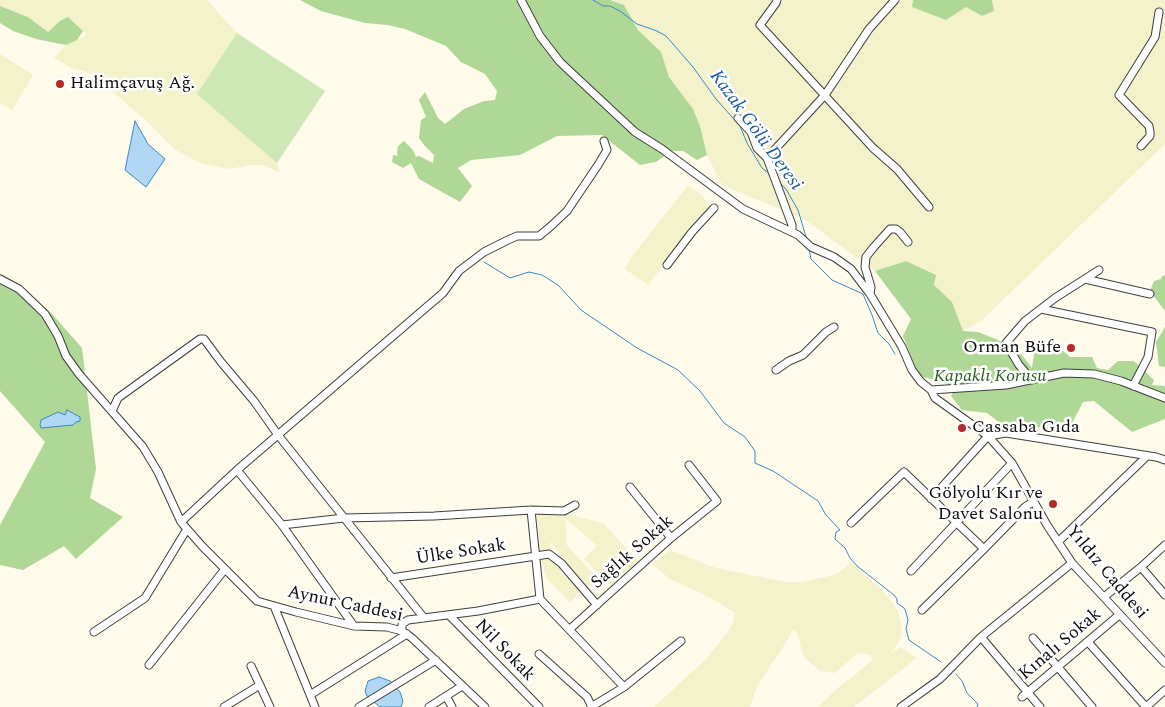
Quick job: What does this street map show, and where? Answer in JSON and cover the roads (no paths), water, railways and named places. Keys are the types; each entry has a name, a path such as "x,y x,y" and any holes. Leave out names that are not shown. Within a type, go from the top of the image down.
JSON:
{"street":[{"name":"Yıldız Caddesi","path":"521,0 540,36 560,62 635,132 662,149 743,210 798,235 811,247 834,257 851,269 870,294 902,347 912,370 921,382 931,390 935,398 988,436 1012,463 1046,525 1072,563 1165,663"},
{"path":"777,0 760,25 874,148 897,169 929,206"},
{"path":"767,158 825,95 869,29 895,0"},
{"path":"1141,146 1150,136 1149,126 1119,95 1155,37 1159,12"},
{"path":"738,118 751,132 757,148 767,158 792,225 792,232"},
{"path":"181,522 237,470 443,293 465,266 484,252 517,236 539,236 550,227 567,211 598,165 607,150 604,141"},
{"path":"667,265 692,232 714,208"},
{"path":"870,294 871,287 865,267 866,257 890,229 896,229 908,242"},
{"path":"1032,380 1019,365 1006,343 1025,321 1055,298 1099,270"},
{"name":"Aynur Caddesi","path":"0,279 19,289 45,314 58,336 66,356 143,447 158,472 181,522 257,600 354,626 387,627 405,632 482,706"},
{"path":"1085,280 1150,294"},
{"path":"1041,309 1152,332 1148,357 1133,386"},
{"path":"776,370 788,361 803,355 826,332 834,327"},
{"path":"112,411 118,398 200,339 204,339 424,618"},
{"path":"931,390 1006,385 1064,373 1094,374 1165,398"},
{"path":"931,499 988,436 1006,433 1164,459"},
{"path":"1058,542 1147,456"},
{"path":"911,571 1012,463"},
{"name":"Sağlık Sokak","path":"570,629 671,538 718,501 689,465"},
{"path":"237,470 282,525 354,626"},
{"path":"851,523 904,472 984,550"},
{"path":"630,487 671,538"},
{"path":"922,610 1025,507 1034,502"},
{"path":"282,525 344,518 434,516 531,510 564,511 575,505"},
{"path":"531,510 540,599 624,687"},
{"path":"94,632 145,598 187,530"},
{"path":"1104,597 1165,545"},
{"path":"536,556 549,554 560,563 597,605"},
{"name":"Ülke Sokak","path":"391,578 536,556"},
{"path":"901,707 940,679 981,637 1072,563"},
{"path":"1141,567 1165,594"},
{"path":"149,665 225,569"},
{"path":"310,695 405,632 402,624 408,620 449,615 540,599"},
{"path":"274,606 310,695 311,706"},
{"name":"Nil Sokak","path":"449,615 539,707"},
{"name":"Kınalı Sokak","path":"1025,695 1119,615"},
{"path":"981,637 1025,695 1040,707"},
{"path":"1033,638 1092,707"},
{"path":"539,654 587,697 591,707 624,687 681,641"},
{"path":"1088,642 1146,707 1165,690"},
{"path":"359,707 436,660"},
{"path":"251,666 270,707"},
{"path":"224,707 260,685"},
{"path":"429,707 462,686"},
{"path":"446,696 452,707"}],"water":[{"path":"135,121 148,144 165,159 146,187 125,170"},
{"path":"67,410 80,417 80,421 73,425 41,428 41,420 58,412 65,415"},
{"path":"379,677 390,681 400,692 403,701 401,707 380,707 367,696 365,691 368,681"}],"waterway":[{"name":"Kazak Gölü Deresi","path":"593,0 603,6 610,6 637,24 666,36 740,126 747,143 762,168 770,174"},
{"name":"Kazak Gölü Deresi","path":"778,181 786,189 798,210 807,240"},
{"name":"Kazak Gölü Deresi","path":"809,249 811,259 832,280 863,294 878,333 889,344 895,354"},
{"path":"484,262 510,278 529,272 542,275 558,285 581,310 637,348 678,370 700,391 724,423 745,437 755,451 755,463 773,471 818,501 826,515 840,530 836,532 835,539 845,548 850,558 857,566 894,595 897,603 905,609 908,620 906,629 909,640 941,662"},
{"path":"956,674 962,681 967,693 978,704 977,707"}],"place":[{"name":"Halimçavuş Ağ.","path":"60,84"},
{"name":"Orman Büfe","path":"1071,348"},
{"name":"Cassaba Gıda","path":"962,428"},
{"name":"Gölyolu Kır ve Davet Salonu","path":"1053,504"}],"park label":[{"name":"Kapaklı Korusu","path":"990,377"}]}
